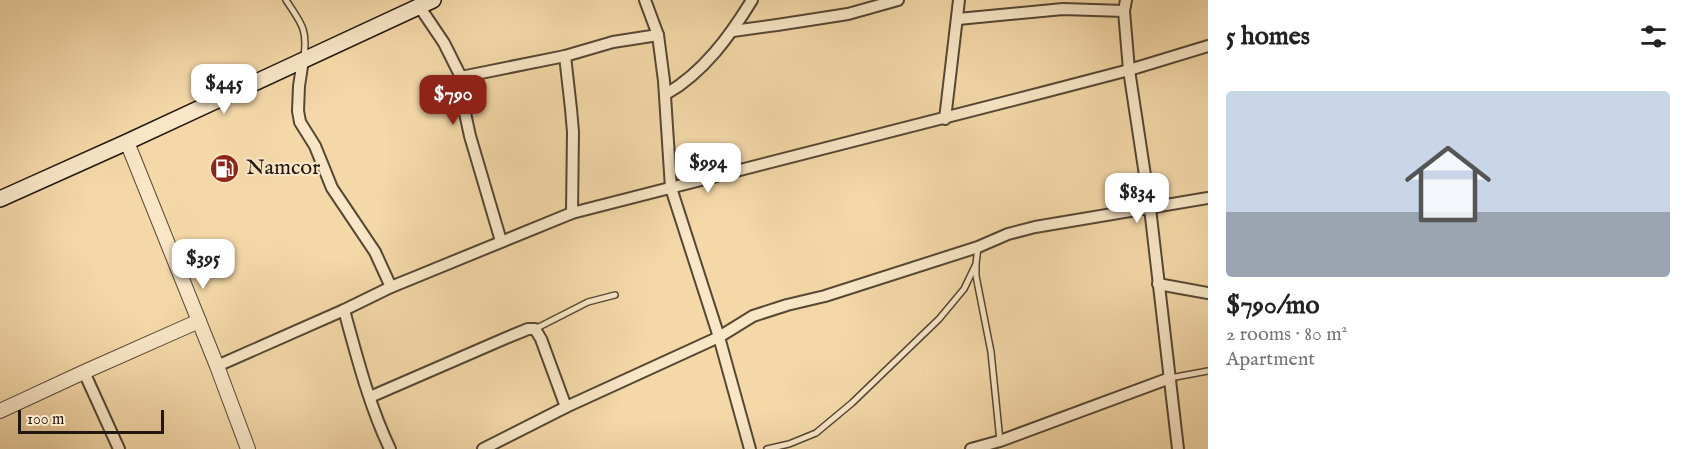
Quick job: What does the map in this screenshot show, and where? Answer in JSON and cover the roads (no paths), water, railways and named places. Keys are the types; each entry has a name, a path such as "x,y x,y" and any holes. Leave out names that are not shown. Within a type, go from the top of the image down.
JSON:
{"main road":[{"path":"0,199 426,3"}],"street":[{"path":"645,0 658,35 666,94 671,188 719,336 750,449"},
{"path":"666,94 691,78 733,31 752,0"},
{"path":"945,119 959,0"},
{"path":"733,31 848,14 891,1"},
{"path":"426,3 461,77 470,136 501,242"},
{"path":"958,19 1062,5 1125,6 1129,70 1150,208 1178,449"},
{"path":"461,77 565,56 613,42 658,35"},
{"path":"217,366 391,287 572,213 945,119 1129,70 1208,46"},
{"path":"565,56 572,120 572,213"},
{"path":"303,60 298,86 300,122 315,146 332,188 375,252 391,287"},
{"path":"127,142 248,449"},
{"path":"483,449 566,407 719,336 753,316 825,296 978,247 1008,234 1035,226 1208,198"},
{"path":"1158,284 1208,293"},
{"path":"344,310 361,371 390,449"},
{"path":"0,411 199,321"},
{"path":"370,397 506,338 528,329 535,329 541,339 566,407"},
{"path":"84,372 120,449"},
{"path":"971,449 1000,441 1170,378"}],"lane":[{"path":"286,0 303,26 306,41 303,60"},
{"path":"978,247 976,276 991,352 1000,441"},
{"path":"767,449 789,444 816,433 852,403 939,319 964,289 976,264"},
{"path":"535,329 588,302 615,295"},
{"path":"1170,378 1208,371"}],"place":[{"name":"Namcor","path":"225,168"}]}
